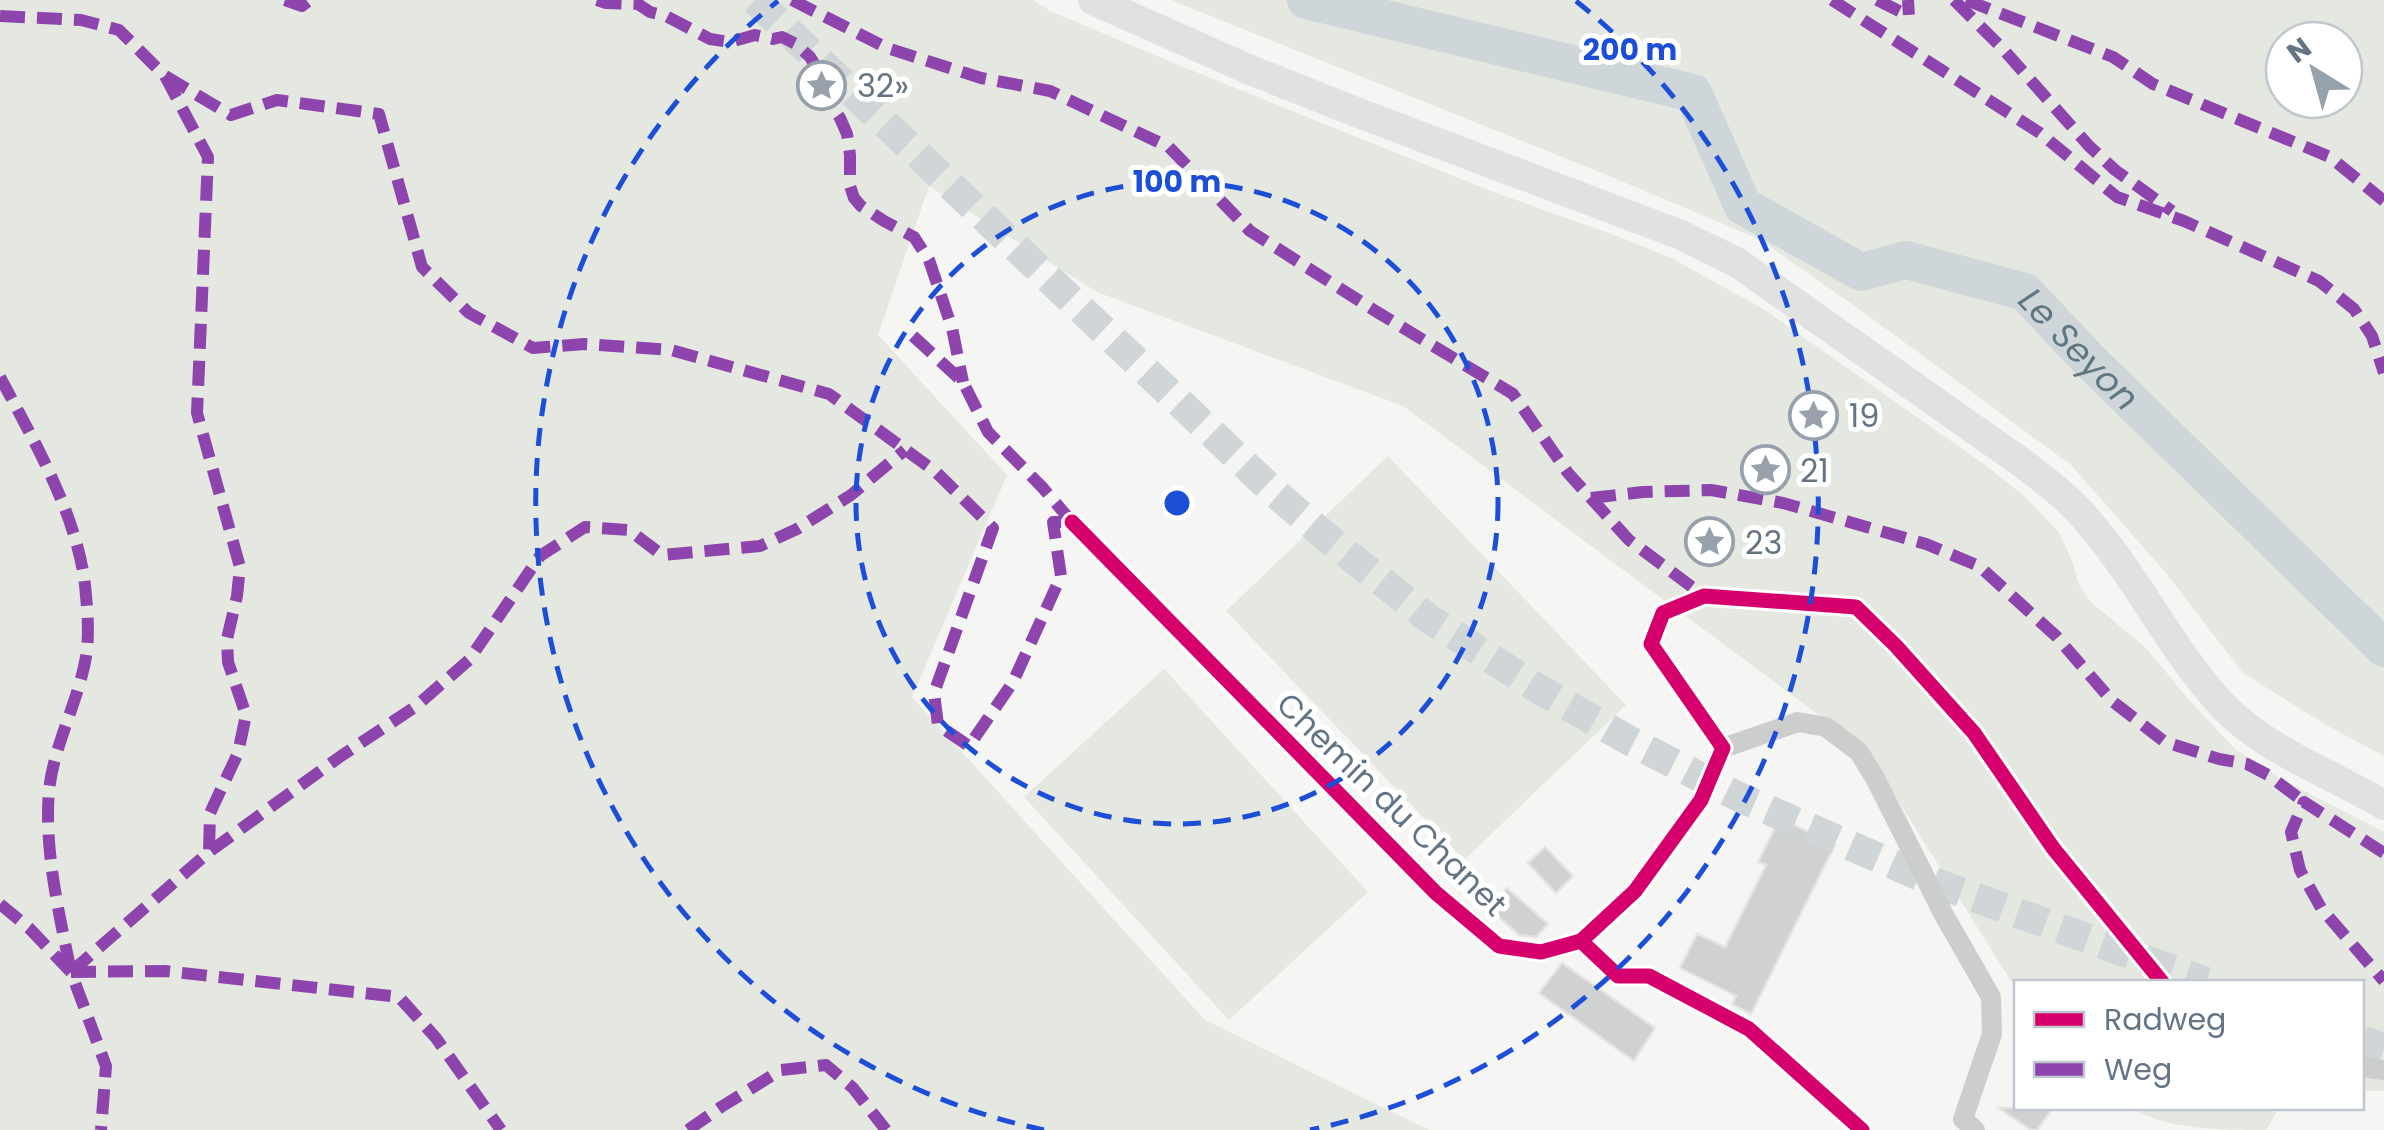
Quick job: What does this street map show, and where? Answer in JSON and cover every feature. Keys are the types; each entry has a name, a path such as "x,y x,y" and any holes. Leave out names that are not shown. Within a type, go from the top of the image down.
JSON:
{"highway":[{"path":"1093,0 1248,69 1681,234 1738,263 2061,494 2097,532 2196,672 2236,718 2271,744 2378,800"}],"street":[{"name":"Chemin du Chanet","path":"1072,522 1436,893 1499,946 1541,952 1581,941"},
{"path":"1723,748 1651,644 1662,612 1704,596 1856,607 1974,733 2053,848 2160,980"},
{"path":"1862,1130 1749,1030 1649,976 1618,976 1581,941 1634,891 1657,860 1701,800 1723,748 1798,722 1826,726 1859,752 1991,997 1992,1034 1965,1126"}],"shaded area":[{"path":"0,0 1033,0 1050,11 1176,64 1488,190 1673,259 1765,310 2023,495 2059,532 2079,585 2091,602 2147,649 2235,749 2281,779 2384,832 2384,1091 2364,1091 2364,980 2014,980 2014,986 1867,751 1403,406 1097,292 929,186 878,335 1007,475 912,697 1205,1020 1429,1130 0,1130"},
{"path":"1171,0 2384,0 2384,756 2243,673 2166,573 2071,465 1759,239"},
{"path":"1388,456 1626,705 1464,860 1226,611"},
{"path":"1164,669 1368,892 1229,1020 1024,797"},
{"path":"2135,1110 2278,1110 2266,1130 2178,1125"}],"building":[{"path":"1780,818 1835,845 1751,1014 1732,1004 1736,996 1680,968 1697,934 1725,947 1766,865 1758,862"},
{"path":"1545,847 1573,876 1556,893 1528,863"},
{"path":"1507,888 1548,924 1536,937 1519,935 1489,908"},
{"path":"1562,963 1655,1028 1634,1061 1539,993"},
{"path":"1999,1108 2052,1110 2037,1130 2031,1130"}],"waterway":[{"name":"Le Seyon","path":"1306,0 1693,93 1743,206 1861,272 1906,260 2025,292 2089,360 2384,648"}],"tunnel":[{"path":"755,0 1275,493 1428,618 1537,688 1739,797 1936,883 2201,980"},
{"path":"2364,1041 2384,1049"}],"marked path":[{"path":"285,0 302,6 310,0"},
{"path":"597,0 638,4 710,39 730,42 755,35 782,37 810,57 847,134 854,198 914,237 929,260 952,328 963,382"},
{"path":"792,0 887,48 981,78 1050,91 1169,147 1250,231 1513,394 1568,473 1629,540 1704,596"},
{"path":"1832,0 2040,133 2117,197 2184,221 2319,281 2354,309 2372,336 2384,373"},
{"path":"1877,0 1909,16 1908,0"},
{"path":"1954,0 2089,146 2172,211"},
{"path":"1966,0 2113,57 2153,84 2330,157 2384,201"},
{"path":"0,16 81,20 119,30 165,76 208,157 197,413 240,567 227,639 228,662 246,715 238,753 210,813 209,852"},
{"path":"165,76 231,115 277,100 379,114 422,267 469,313 533,348 584,344 671,350 829,394 936,472 993,528 934,693 938,725 969,746 1013,682 1061,576 1053,522 1072,522"},
{"path":"913,336 963,382 988,432 1072,522"},
{"path":"0,377 66,511 86,596 86,657 52,773 48,813 54,882 71,972"},
{"path":"71,972 209,852 415,707 469,660 540,556 585,527 629,530 662,555 760,546 797,529 851,495 905,450"},
{"path":"1591,498 1711,490 1783,503 1926,544 1979,566 2056,636 2112,701 2165,742 2247,764 2304,802"},
{"path":"2384,853 2304,802 2291,832 2300,870 2321,908 2384,981"},
{"path":"0,904 71,972 106,1066 101,1130"},
{"path":"71,972 165,971 399,997 436,1038 501,1130"},
{"path":"688,1130 781,1070 826,1065 853,1088 886,1130"}],"cycle path":[{"path":"1072,522 1436,893 1499,946 1541,952 1581,941 1618,976 1649,976 1749,1029 1862,1130"},
{"path":"1581,941 1635,891 1701,800 1723,748 1651,644 1663,613 1704,596 1856,607 1974,733 2053,848 2160,980"}],"place":[{"name":"32»","path":"822,85"},
{"name":"19","path":"1814,415"},
{"name":"21","path":"1765,470"},
{"name":"23","path":"1710,542"}]}
